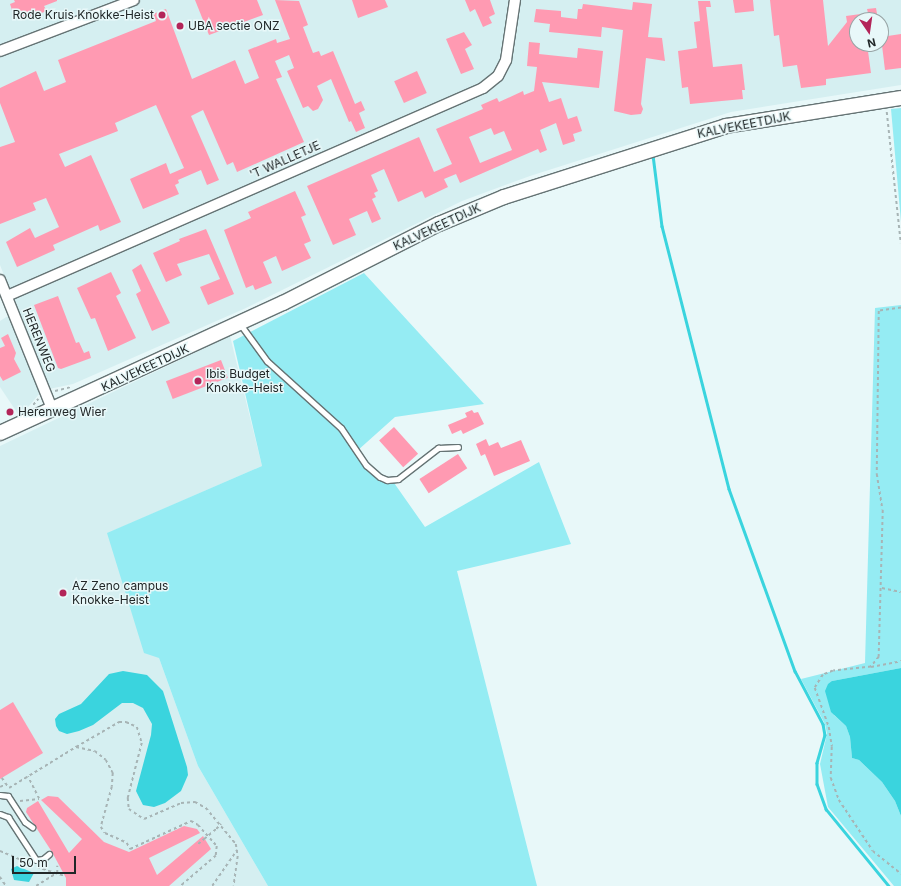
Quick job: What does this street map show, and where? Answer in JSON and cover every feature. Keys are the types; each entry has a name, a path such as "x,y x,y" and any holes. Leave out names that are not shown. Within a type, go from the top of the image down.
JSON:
{"street":[{"path":"0,51 134,0"},
{"name":"'T WALLETJE","path":"7,296 483,88 498,76 506,60 515,0"},
{"name":"KALVEKEETDIJK","path":"0,433 53,411 240,323 439,224 524,190 726,126 901,98"},
{"name":"HERENWEG","path":"0,280 53,411"}],"lane":[{"path":"240,323 267,361 341,428 366,465 380,477 387,480 398,478 438,448 458,447"},
{"path":"0,794 8,796 25,822 32,827"},
{"path":"0,814 8,817 36,860 43,859 49,854"}],"path":[{"path":"886,100 901,243"},
{"path":"871,667 880,657 882,588 883,510 877,474 879,311 901,308"},
{"path":"882,588 901,592"},
{"path":"901,661 871,667 832,671 823,675 814,688 829,727 832,747 831,778 839,800 873,851 901,874"},
{"path":"9,788 112,724 119,722 132,724 140,731 142,743 128,798 129,810 132,814 144,819 181,803 195,802 206,808 233,839 237,850 234,886"},
{"path":"76,747 87,749 101,755 113,773 112,787 101,827 105,833 127,843 130,849 191,821 198,825 217,846 216,856 181,886"},
{"path":"16,797 19,801 39,799 28,777"},
{"path":"2,778 12,793"},
{"path":"0,787 6,784"},
{"path":"198,844 220,824"},
{"path":"212,886 237,850"},
{"path":"36,886 57,873 57,866"},
{"path":"0,877 6,886"}],"shaded area":[{"path":"0,0 901,0 901,85 731,112 530,176 462,201 246,308 73,384 49,389 0,265"},
{"path":"901,108 901,222 891,109"},
{"path":"364,273 484,404 395,417 357,451 371,471 392,480 425,527 539,462 571,544 457,571 537,886 268,886 198,766 159,658 144,653 107,533 262,466 233,341"},
{"path":"901,305 901,668 832,681 834,715 846,726 850,737 852,758 859,760 882,782 895,801 901,816 901,886 894,886 828,807 820,764 827,734 825,724 801,679 865,663 875,308"},
{"path":"11,314 40,393 29,406 18,414 0,387 0,321"},
{"name":"AZ Zeno campus Knokke-Heist","path":"230,336 262,466 108,533 159,658 198,766 268,886 0,886 0,446"},
{"path":"901,668 901,816 895,801 882,782 859,760 852,758 850,737 846,726 831,712 825,691 828,684 832,681"},
{"path":"123,671 147,675 163,691 187,767 188,775 181,791 165,803 154,807 143,805 136,791 151,735 152,724 143,708 133,703 122,703 93,725 67,734 59,731 56,726 55,719 59,714 81,704 109,674"},
{"path":"17,866 34,873 29,882 14,880 11,869"}],"building":[{"path":"14,0 57,1 44,6 47,11 22,20 19,11 13,13 10,4 15,2"},
{"path":"195,0 257,0 263,15 209,35"},
{"path":"275,0 299,1 308,25 303,27 313,53 319,51 321,56 333,51 355,104 361,101 365,110 359,113 365,128 356,132 351,121 349,122 331,79 317,86 323,100 318,109 313,111 308,106 303,108 287,71 294,68 289,55 275,61 282,77 276,79 304,142 237,172 233,162 227,165 203,110 191,116 219,180 207,185 201,170 178,180 179,183 175,185 179,194 143,209 130,179 166,163 170,174 184,168 156,105 115,123 118,131 59,154 65,167 91,155 121,222 100,231 98,225 53,245 55,250 17,267 6,242 30,228 35,238 59,227 46,198 33,203 36,210 0,224 0,147 15,142 0,103 0,88 36,71 44,91 66,82 58,60 156,21 153,14 166,9 192,79 235,60 245,84 259,78 248,50 276,39 277,43 290,39"},
{"path":"352,0 385,0 388,7 358,18"},
{"path":"465,0 490,0 495,14 489,17 492,23 483,27 475,9 470,12"},
{"path":"733,0 753,0 754,11 735,13"},
{"path":"770,0 823,0 828,46 847,22 846,16 849,16 849,52 868,52 871,73 826,79 826,85 801,88 797,65 783,67 779,35 774,36"},
{"path":"698,1 710,1 711,7 706,7 713,67 742,64 745,90 742,90 743,99 690,104 688,87 682,88 678,51 697,48 694,22 700,21"},
{"path":"633,2 652,4 648,37 662,38 665,61 646,58 641,104 643,109 641,114 631,115 614,111 623,30 602,27 601,37 549,32 550,24 534,22 536,9 561,11 561,17 577,19 578,9 582,9 583,4 632,10"},
{"path":"876,8 877,12 868,12 867,9"},
{"path":"464,32 472,45 465,49 474,69 461,74 446,39"},
{"path":"901,34 901,68 885,70 883,52 889,52 889,36"},
{"path":"529,42 540,43 539,54 577,58 578,48 603,51 599,88 542,82 549,102 561,98 568,119 577,116 582,131 573,134 575,141 563,145 556,123 540,130 547,150 540,153 538,149 460,183 456,174 444,179 448,187 425,198 422,191 398,202 384,169 371,175 378,191 374,193 376,197 372,199 381,219 372,223 367,211 349,219 356,235 333,245 307,186 419,137 434,172 452,164 436,129 483,109 481,105 497,98 499,102 523,91 524,95 534,91 537,67 527,66","holes":["491,128 494,135 504,131 512,150 480,163 469,137"]},
{"path":"417,71 427,93 404,103 394,81"},
{"path":"295,191 306,215 301,217 311,241 304,244 311,258 282,271 276,256 263,262 272,283 255,290 253,285 246,288 224,230 251,218 248,212"},
{"path":"206,229 234,294 208,305 200,287 220,279 209,254 177,264 182,275 166,282 153,253 180,241 179,239"},
{"path":"141,264 170,323 152,331 136,294 141,291 132,270"},
{"path":"111,272 121,293 116,296 136,338 108,351 95,318 91,319 77,288"},
{"path":"58,296 76,343 79,342 84,353 89,351 91,358 61,369 58,368 34,305"},
{"path":"8,334 16,353 14,359 21,372 3,381 0,376 0,348 5,346 1,338"},
{"name":"Ibis Budget Knokke-Heist","path":"221,360 228,378 173,399 166,381"},
{"path":"472,410 474,413 478,412 484,424 463,434 461,430 452,434 448,425 467,417 465,413"},
{"path":"394,427 418,454 403,467 379,440"},
{"path":"486,439 489,446 498,442 501,448 521,440 530,461 494,476 485,454 481,456 476,444"},
{"path":"458,454 467,468 429,493 419,479"},
{"path":"13,702 43,753 0,779 0,710"},
{"path":"48,796 58,797 104,842 129,852 184,826 197,829 200,833 149,858 157,875 203,836 211,849 169,886 66,886 66,878 52,852 26,812 27,808 38,801 69,853 82,839 41,800"}],"waterway":[{"path":"653,155 662,226 729,489 795,671 823,724 825,735 817,763 817,784 826,809 889,886"}],"place":[{"name":"Rode Kruis Knokke-Heist","path":"162,15"},
{"name":"UBA sectie ONZ","path":"180,26"},
{"name":"Ibis Budget Knokke-Heist","path":"198,381"},
{"name":"Herenweg Wier","path":"10,412"},
{"name":"AZ Zeno campus Knokke-Heist","path":"63,593"}]}
